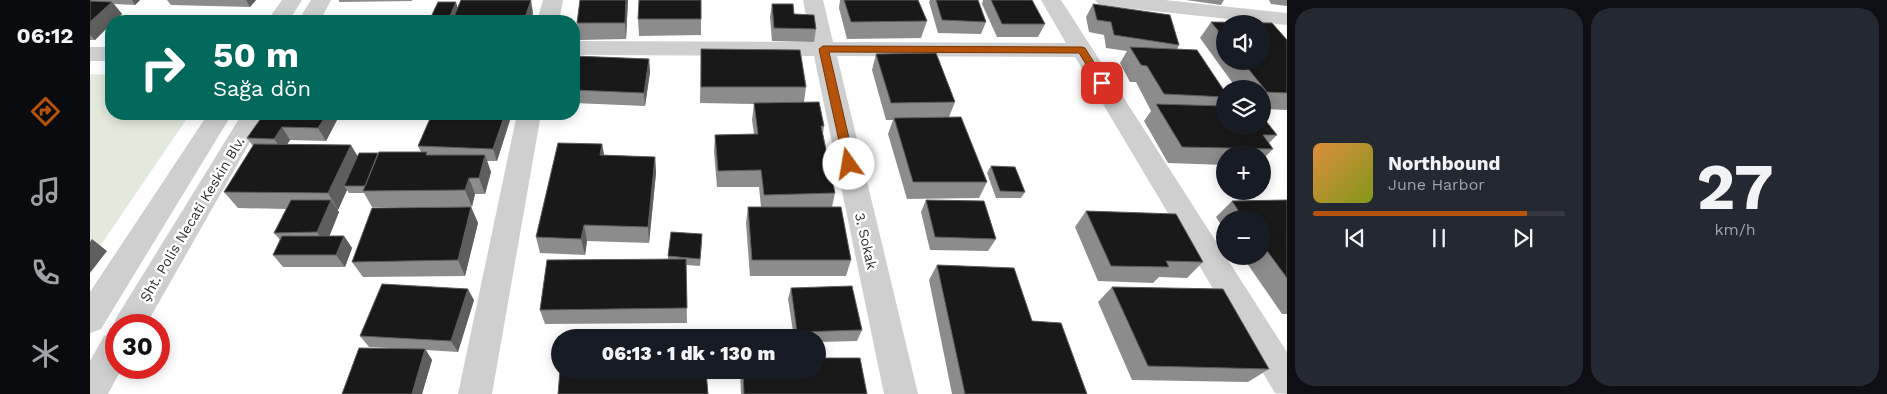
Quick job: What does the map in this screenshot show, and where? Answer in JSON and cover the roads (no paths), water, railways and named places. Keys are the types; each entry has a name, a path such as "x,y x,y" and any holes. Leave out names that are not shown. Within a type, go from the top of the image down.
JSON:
{"street":[{"path":"282,15 292,0"},
{"path":"313,15 322,0"},
{"path":"549,15 553,0"},
{"name":"3. Sokak","path":"813,0 901,394"},
{"path":"1051,0 1287,382"},
{"path":"1105,0 1239,7 1287,19"},
{"path":"580,48 1082,50"},
{"path":"90,54 105,54"},
{"path":"90,318 216,120"},
{"name":"Şht. Polis Necati Keskin Blv.","path":"136,314 250,120"},
{"path":"475,394 528,120"},
{"path":"90,394 105,367"}]}
